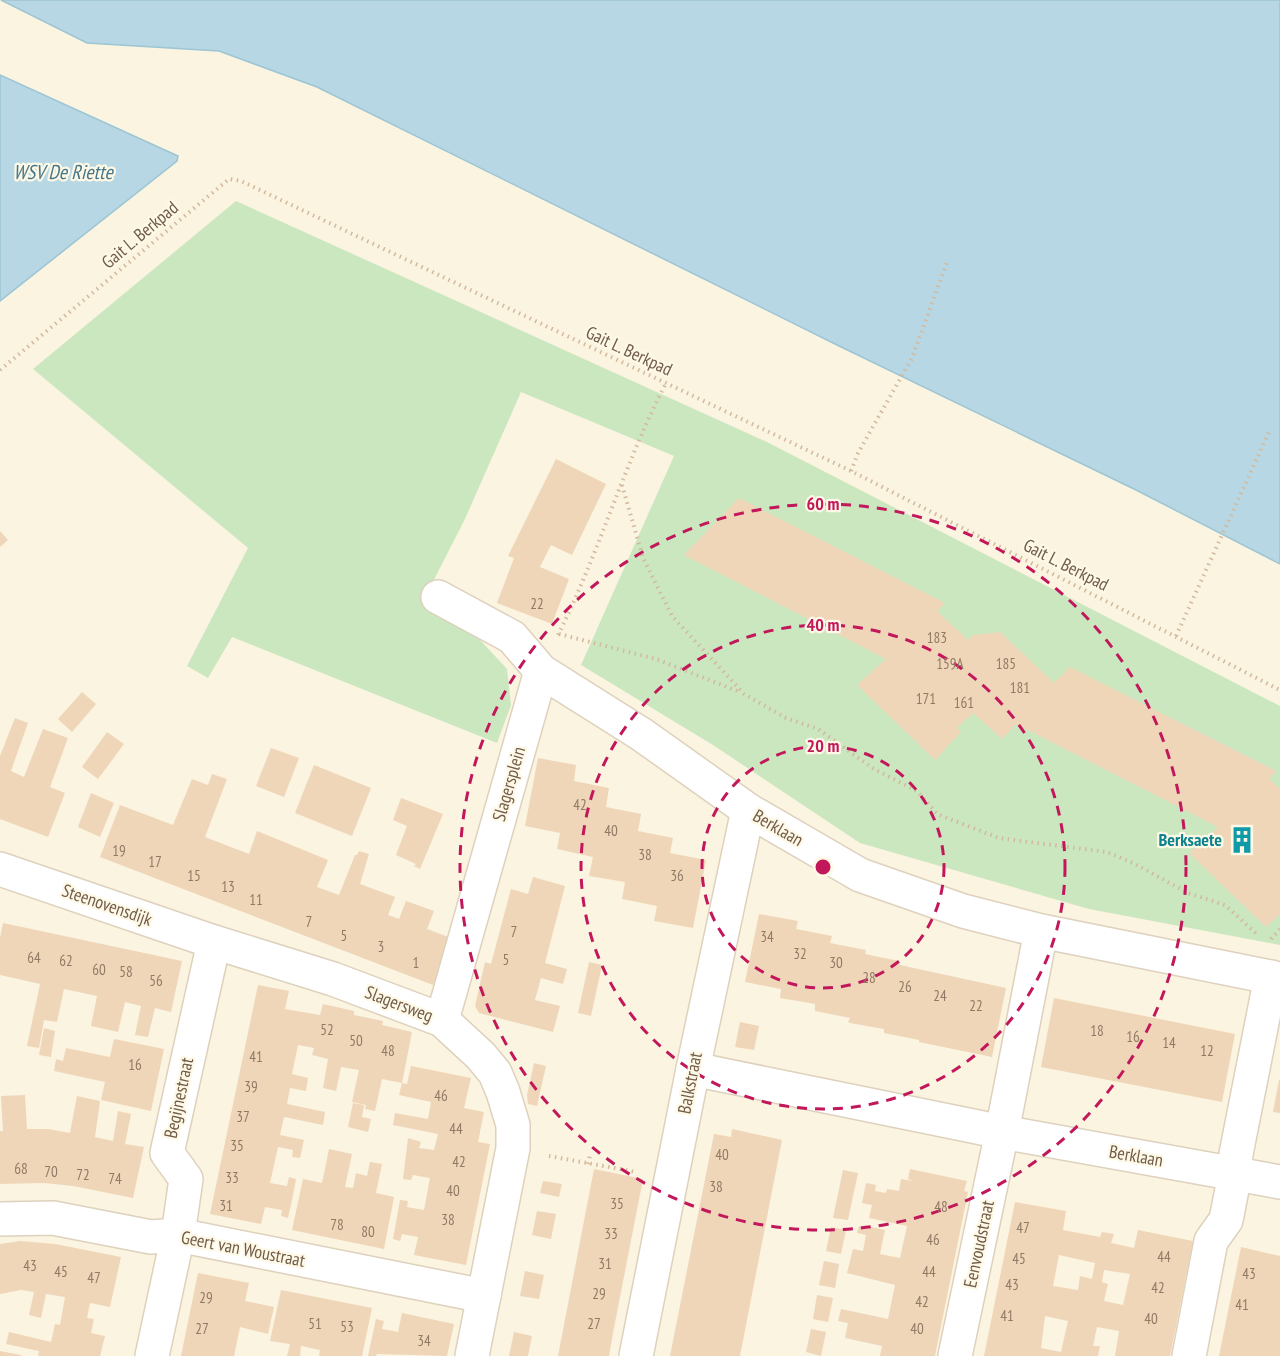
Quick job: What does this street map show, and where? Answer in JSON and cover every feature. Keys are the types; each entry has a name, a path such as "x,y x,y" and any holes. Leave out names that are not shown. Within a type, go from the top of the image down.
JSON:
{"street":[{"path":"438,597 512,637 541,671"},
{"name":"Berklaan","path":"541,671 641,734 747,810 860,875 963,911 1041,931 1275,978 1236,1154 1235,1174"},
{"name":"Slagersplein","path":"442,1020 541,671"},
{"name":"Balkstraat","path":"636,1356 747,810"},
{"name":"Steenovensdijk","path":"0,869 214,942"},
{"path":"1002,1131 1041,931"},
{"name":"Slagersweg","path":"214,942 333,979 442,1020 481,1056 495,1073 513,1125 513,1148 472,1356"},
{"name":"Begijnestraat","path":"152,1356 178,1235 186,1179 167,1153 214,942"},
{"name":"Berklaan","path":"693,1069 1002,1131 1280,1182"},
{"name":"Eenvoudstraat","path":"955,1356 1002,1131"},
{"path":"1189,1356 1211,1241 1226,1220 1235,1174"},
{"name":"Geert van Woustraat","path":"0,1219 10,1217 53,1218 151,1237 178,1235 484,1296"}],"path":[{"name":"Gait L. Berkpad","path":"0,370 229,179 241,181 851,471 1280,690"},
{"path":"851,471 858,453 912,358 946,262"},
{"path":"541,671 576,598 649,416 666,383"},
{"path":"1176,637 1269,432"},
{"path":"622,485 643,558 672,616 744,694"},
{"path":"559,634 656,659 744,694 786,718 818,729 874,769 916,791 937,814 999,838 1107,852 1133,863 1188,893 1225,905 1267,943 1280,929"},
{"path":"513,1148 671,1179"},
{"path":"588,1164 590,1155"}],"green space":[{"path":"236,201 767,442 1280,706 1280,945 1089,909 860,843 713,745 581,665 674,456 521,392 464,521 424,599 469,628 507,669 511,705 497,743 232,637 208,678 187,666 248,548 33,369"}],"water":[{"path":"1,0 1280,0 1280,564 1136,490 835,344 317,87 219,51 87,43"},
{"name":"WSV De Riette","path":"0,75 178,156 177,161 0,301"}],"building":[{"path":"556,459 606,484 572,555 551,545 540,567 569,579 552,624 497,603 514,558 508,556"},
{"path":"739,498 945,603 937,611 968,640 973,635 1000,632 1054,683 1070,667 1276,771 1269,779 1280,789 1280,914 1266,927 1189,853 1218,827 1016,724 1002,739 973,713 957,728 961,732 935,760 857,685 886,659 684,555"},
{"path":"0,531 8,540 0,547"},
{"path":"82,692 96,704 72,732 58,719"},
{"path":"15,718 28,723 11,771 24,777 43,729 68,738 50,787 65,793 48,837 0,819 0,756"},
{"path":"107,732 124,744 98,779 82,767"},
{"path":"271,748 299,758 284,797 256,786"},
{"path":"538,758 576,765 574,781 609,788 606,807 641,814 638,831 673,838 670,853 706,860 693,928 654,921 657,906 622,899 625,882 589,876 593,857 557,849 560,833 525,826"},
{"path":"314,765 371,788 352,836 295,813"},
{"path":"212,774 227,779 205,837 249,854 257,831 328,860 317,887 339,895 355,855 359,851 369,854 360,884 395,897 388,915 399,919 406,901 434,911 427,929 451,938 433,985 100,857 120,805 173,825 192,779 208,785"},
{"path":"91,793 114,803 100,837 78,827"},
{"path":"401,798 443,814 420,869 414,866 416,864 396,855 407,826 393,820"},
{"path":"533,877 565,886 545,963 567,969 563,984 541,978 535,1000 560,1006 553,1032 479,1013 475,1006 485,962 491,964 511,889 528,894"},
{"path":"759,914 798,921 796,929 832,936 830,943 866,950 865,954 899,961 900,965 1006,988 992,1057 919,1042 919,1040 884,1033 884,1029 850,1023 848,1022 850,1018 815,1011 815,1004 780,998 781,989 745,982"},
{"path":"3,923 182,961 171,1012 155,1008 148,1037 135,1035 141,1006 125,1002 118,1032 91,1026 97,996 64,989 57,1022 44,1020 39,1048 27,1046 40,984 0,975 0,938"},
{"path":"589,962 602,965 591,1016 578,1013"},
{"path":"258,985 289,991 285,1009 320,1015 323,1004 354,1011 354,1015 383,1021 382,1025 412,1032 402,1083 382,1079 375,1111 365,1109 366,1105 352,1102 359,1070 341,1067 336,1091 323,1088 328,1059 312,1055 314,1048 298,1045 292,1074 308,1078 306,1091 290,1088 287,1104 325,1112 323,1125 284,1117 280,1135 304,1140 300,1158 292,1157 293,1150 278,1147 270,1183 287,1186 289,1177 296,1179 292,1200 288,1218 281,1216 282,1210 265,1207 261,1224 210,1214"},
{"path":"1054,998 1235,1034 1222,1102 1041,1067"},
{"path":"740,1022 759,1026 754,1050 735,1047"},
{"path":"44,1028 55,1031 51,1057 39,1055"},
{"path":"114,1039 164,1049 151,1111 101,1100 105,1082 54,1071 56,1059 63,1061 66,1048 110,1057"},
{"path":"534,1063 546,1066 537,1106 528,1104 527,1095"},
{"path":"411,1066 471,1078 464,1108 484,1112 478,1142 490,1144 466,1265 414,1255 418,1237 402,1234 400,1241 393,1239 400,1200 408,1201 407,1207 424,1210 430,1178 413,1175 411,1180 403,1179 408,1138 421,1142 419,1148 434,1150 438,1134 393,1125 395,1113 428,1119 431,1102 399,1095 402,1083 407,1084"},
{"path":"1280,1080 1280,1113 1273,1112"},
{"path":"25,1095 27,1129 48,1129 70,1133 77,1096 100,1101 95,1137 113,1141 118,1111 131,1114 125,1144 144,1147 133,1198 73,1186 44,1183 0,1184 0,1131 3,1131 1,1096"},
{"path":"353,1103 364,1105 362,1117 371,1119 368,1132 348,1127"},
{"path":"732,1129 782,1140 740,1356 670,1356 714,1134 731,1137"},
{"path":"329,1149 352,1154 345,1187 353,1188 356,1173 367,1176 370,1162 382,1164 376,1193 394,1197 384,1249 292,1230 303,1179 322,1183"},
{"path":"594,1169 643,1179 609,1356 558,1356"},
{"path":"910,1169 967,1181 964,1191 968,1192 935,1356 880,1356 882,1346 845,1338 848,1323 838,1321 841,1309 888,1319 895,1285 847,1273 853,1249 863,1251 866,1235 857,1233 859,1226 885,1230 880,1254 900,1258 907,1226 869,1218 872,1205 862,1203 866,1183 876,1185 875,1191 886,1193 887,1189 899,1191 901,1179 914,1181 908,1179"},
{"path":"843,1170 858,1173 848,1220 833,1218"},
{"path":"543,1181 562,1184 559,1197 540,1193"},
{"path":"1015,1202 1066,1211 1063,1230 1100,1237 1102,1232 1114,1234 1111,1243 1134,1248 1138,1230 1193,1241 1170,1356 1115,1356 1119,1331 1097,1327 1093,1346 1100,1346 1098,1356 984,1356","holes":["1059,1255 1095,1263 1092,1279 1080,1276 1078,1290 1053,1286","1104,1270 1130,1274 1123,1305 1104,1301 1108,1284 1102,1282","1045,1316 1068,1321 1061,1352 1041,1348"]},
{"path":"537,1211 556,1214 551,1239 532,1235"},
{"path":"831,1227 846,1230 841,1254 826,1251"},
{"path":"20,1241 55,1244 121,1257 110,1307 90,1303 87,1318 94,1319 91,1333 105,1336 100,1356 38,1356 39,1351 6,1344 9,1332 51,1342 55,1324 60,1325 65,1297 46,1294 41,1318 29,1315 34,1292 21,1290 0,1294 0,1244"},
{"path":"1241,1247 1280,1256 1280,1356 1219,1356"},
{"path":"824,1261 839,1264 835,1288 819,1285"},
{"path":"525,1271 544,1275 539,1299 520,1296"},
{"path":"198,1273 249,1283 245,1301 274,1307 268,1334 240,1327 234,1356 181,1356"},
{"path":"281,1290 372,1308 362,1356 319,1356 320,1350 301,1346 300,1356 287,1356 290,1344 270,1341"},
{"path":"817,1295 833,1298 828,1322 813,1319"},
{"path":"402,1313 454,1324 447,1356 377,1354 368,1356 376,1319 384,1321 382,1329 398,1332"},
{"path":"811,1329 826,1332 821,1356 806,1352"},
{"path":"514,1332 532,1336 528,1356 509,1356"},
{"path":"0,1351 21,1355 21,1356 0,1356"}],"place":[{"name":"Berksaete","path":"1242,840"}]}
